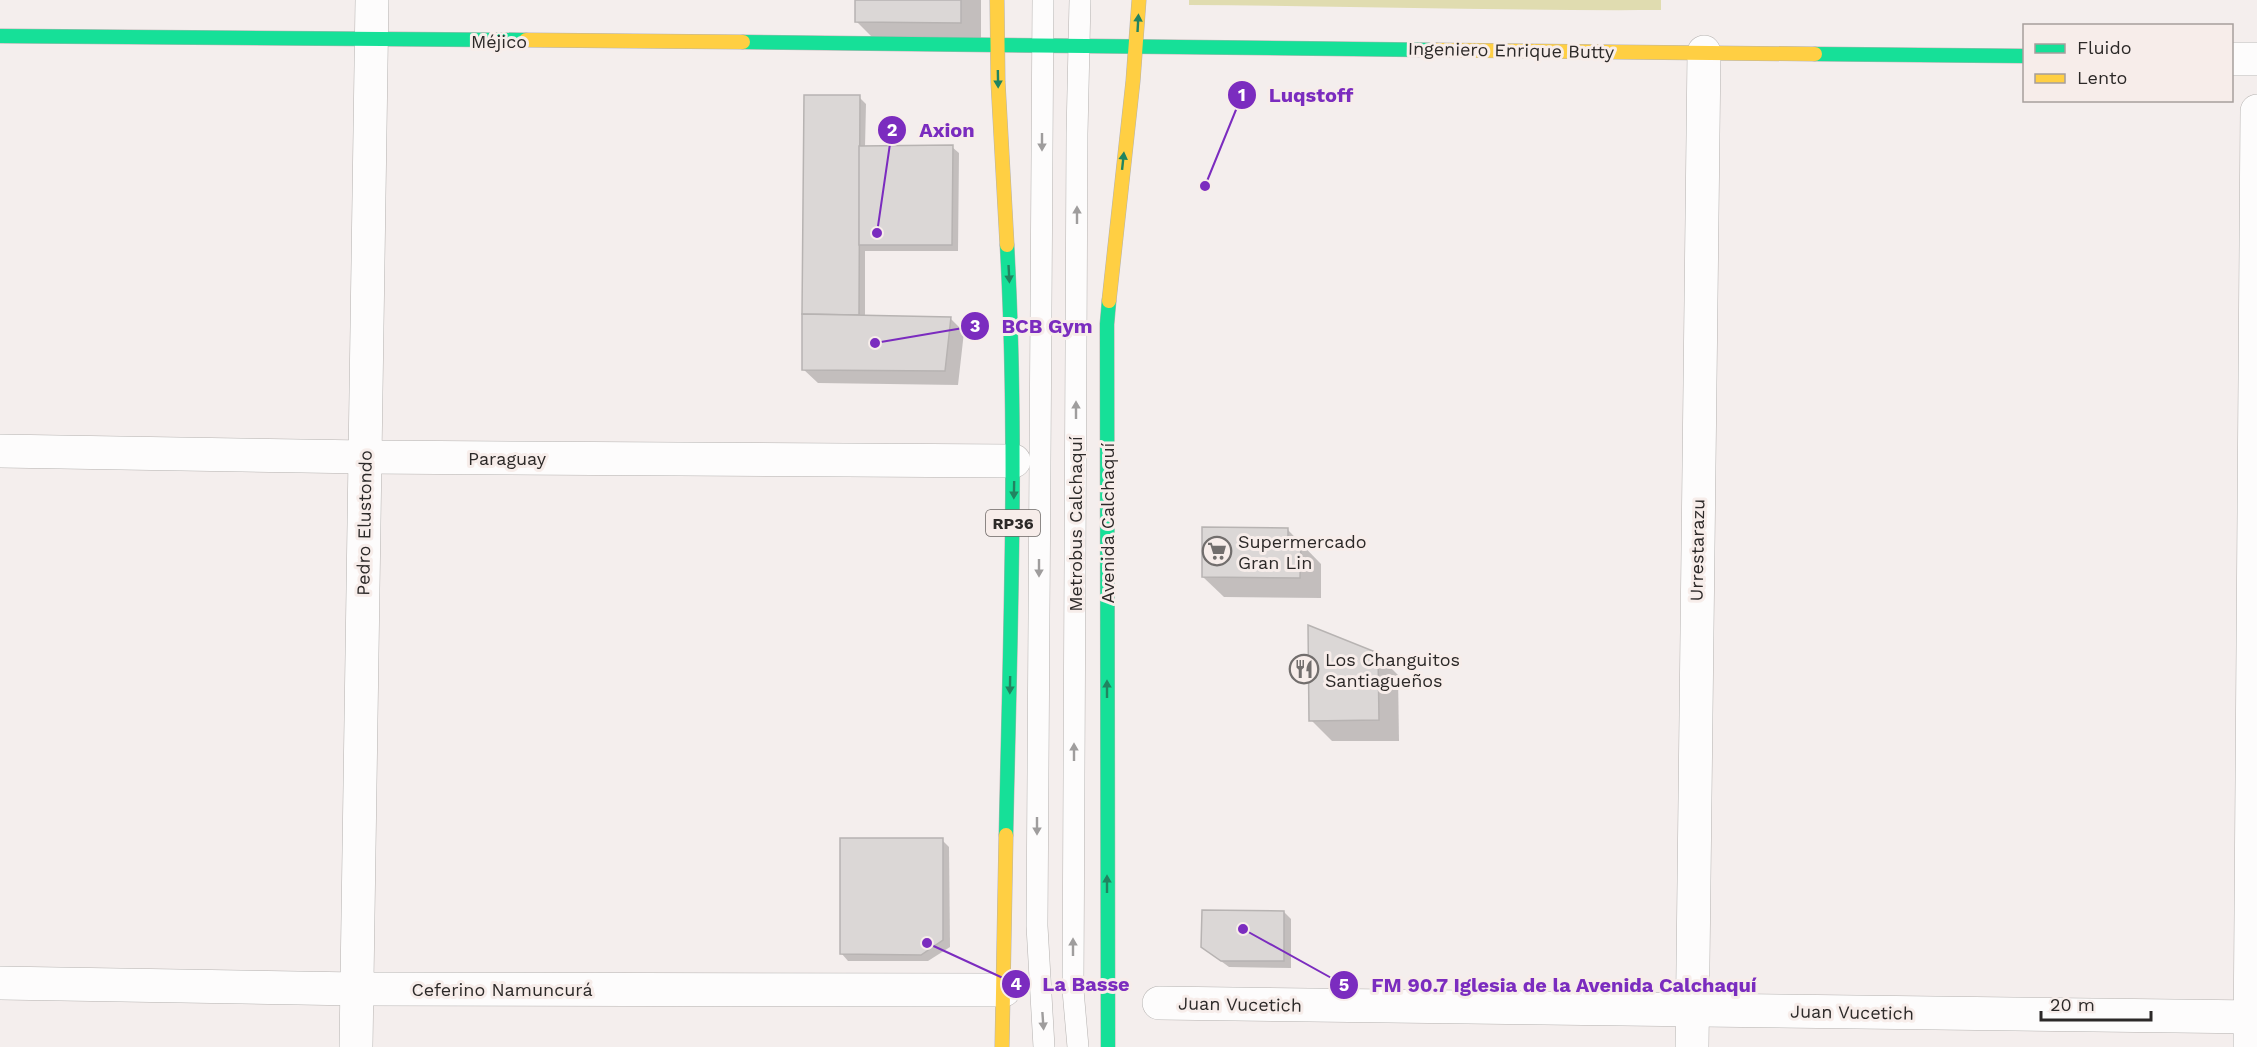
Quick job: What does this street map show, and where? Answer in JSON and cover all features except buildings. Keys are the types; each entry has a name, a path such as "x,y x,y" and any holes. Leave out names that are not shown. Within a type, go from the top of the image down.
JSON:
{"main road":[{"name":"RP36","path":"997,0 998,82 1011,320 1014,461 1002,1047"},
{"name":"Avenida Calchaquí","path":"1108,1047 1107,324 1139,0"},
{"name":"Méjico","path":"0,36 998,44"},
{"name":"Ingeniero Enrique Butty","path":"998,44 2023,56"}],"street":[{"name":"Pedro Elustondo","path":"356,1047 372,0"},
{"name":"Urrestarazu","path":"1692,1047 1704,52"},
{"path":"2233,59 2257,59"},
{"path":"2252,1027 2257,111"},
{"name":"Paraguay","path":"0,451 365,457 1014,461"},
{"name":"Ceferino Namuncurá","path":"0,983 357,989 1004,990"},
{"name":"Juan Vucetich","path":"1159,1003 1692,1010 2252,1027"}],"lane":[{"name":"Metrobus Calchaquí","path":"1043,0 1037,927 1044,1047"},
{"name":"Metrobus Calchaquí","path":"1078,1047 1073,990 1077,134 1080,0"}],"shaded area":[{"path":"1189,0 1661,0 1661,10 1189,5"}],"traffic: fast":[{"path":"0,36 526,40"},
{"path":"743,42 1436,50"},
{"path":"1815,54 2023,56"},
{"path":"1006,835 1013,466 1007,245"},
{"path":"1108,1047 1107,324 1109,301"}],"traffic: slow":[{"path":"997,0 998,82 1007,245"},
{"path":"1109,301 1133,81 1139,0"},
{"path":"526,40 743,42"},
{"path":"1436,50 1815,54"},
{"path":"1002,1047 1006,835"}],"place":[{"name":"Luqstoff","path":"1205,186"},
{"name":"Axion","path":"877,233"},
{"name":"BCB Gym","path":"875,343"},
{"name":"Supermercado Gran Lin","path":"1217,551"},
{"name":"Los Changuitos Santiagueños","path":"1304,669"},
{"name":"FM 90.7 Iglesia de la Avenida Calchaquí","path":"1243,929"},
{"name":"La Basse","path":"927,943"}]}
